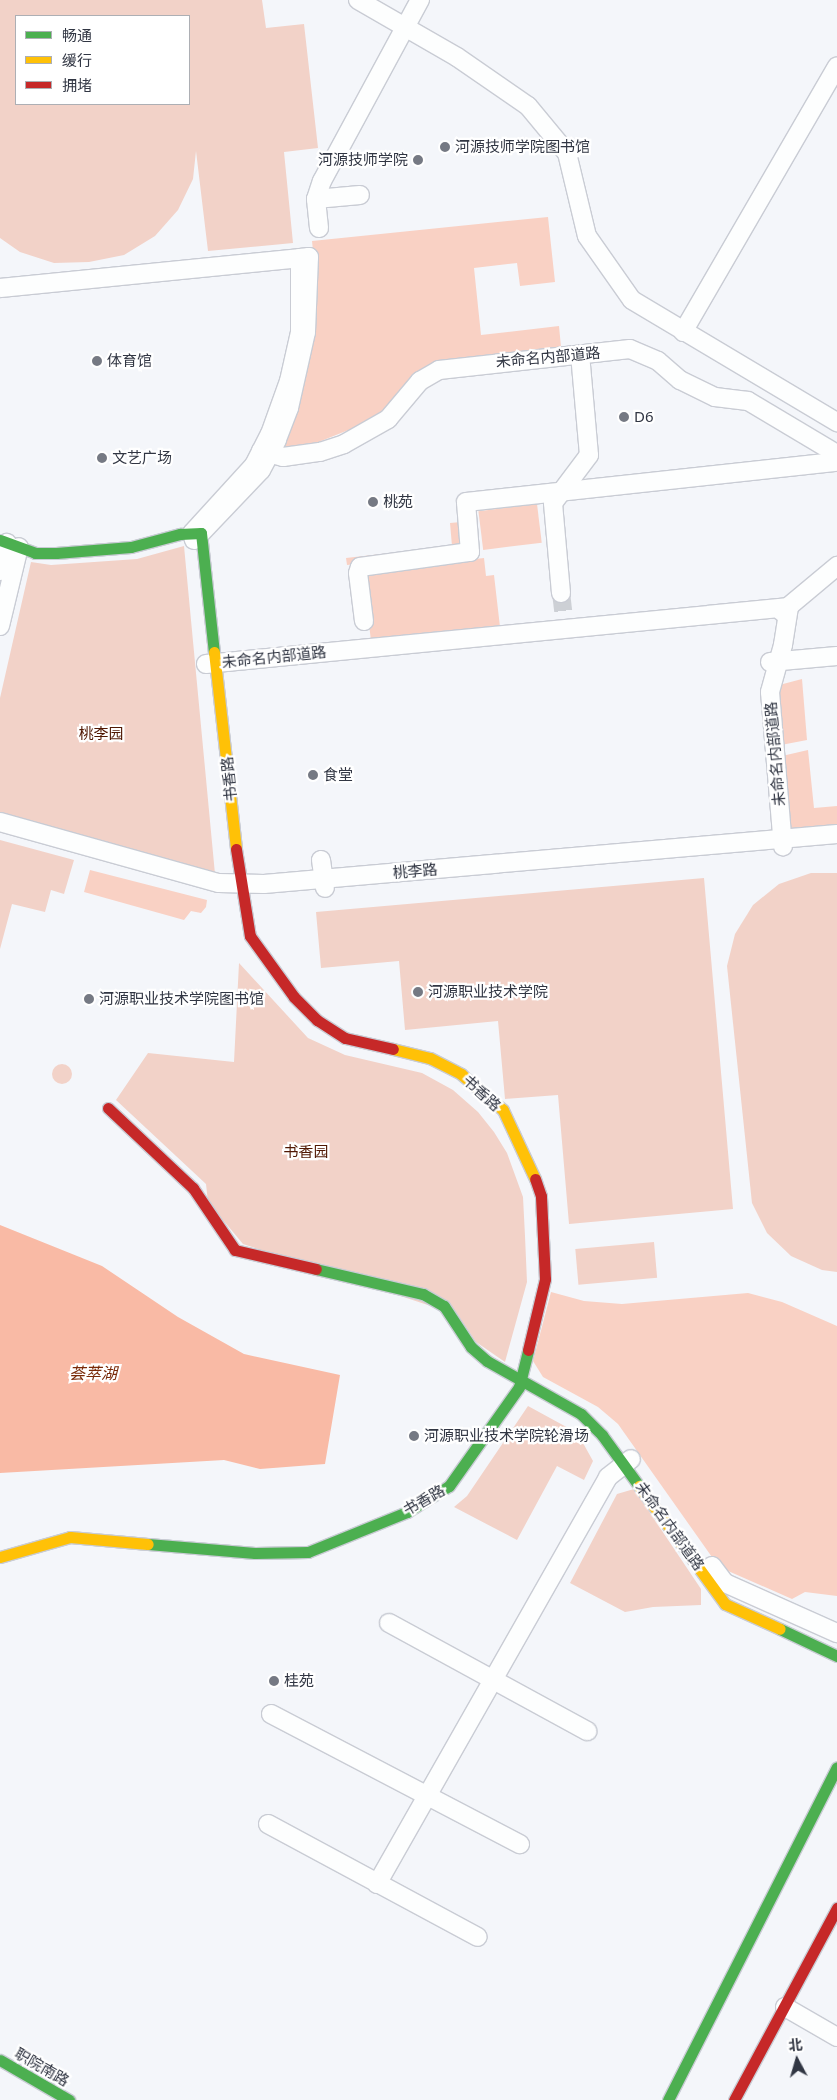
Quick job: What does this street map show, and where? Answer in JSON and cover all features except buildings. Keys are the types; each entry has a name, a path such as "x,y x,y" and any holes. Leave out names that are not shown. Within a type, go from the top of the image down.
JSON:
{"street":[{"path":"358,0 408,23 533,97 572,145 593,229 637,292 685,328 837,422"},
{"path":"377,0 408,23"},
{"path":"319,228 316,199 322,181 420,0"},
{"path":"685,328 837,66"},
{"path":"316,199 360,195"},
{"path":"0,288 309,257 310,270 306,332 289,408 265,452 261,470 197,536 132,554 56,559 34,558 8,546"},
{"path":"685,328 837,412"},
{"name":"未命名内部道路","path":"265,452 283,457 320,452 370,432 388,419 420,381 439,370 630,349 658,361 680,380 715,397 748,401 837,455"},
{"path":"557,594 545,502 589,455 576,354"},
{"path":"364,621 358,573 360,567 468,553 471,549 466,502 837,455"},
{"path":"555,491 837,462"},
{"name":"书香路","path":"0,1548 70,1528 112,1529 254,1545 307,1544 405,1504 445,1479 513,1386 539,1280 535,1198 511,1138 497,1116 457,1078 426,1062 341,1042 314,1024 288,1000 243,938 197,536"},
{"path":"0,571 8,546"},
{"path":"0,626 8,546"},
{"path":"786,609 837,566"},
{"name":"未命名内部道路","path":"211,666 561,627 786,609 773,662 770,692 779,843"},
{"path":"773,662 837,656"},
{"name":"桃李路","path":"0,822 237,888 265,894 325,884 779,843 837,834"},
{"name":"桃李路","path":"0,830 218,890 237,888"},
{"name":"桃李路","path":"779,843 837,842"},
{"path":"322,860 325,884"},
{"path":"108,1108 193,1188 235,1250 423,1294 444,1306 471,1347 487,1361 516,1375"},
{"name":"未命名内部道路","path":"516,1375 588,1412 725,1583 837,1633"},
{"name":"书香路","path":"0,1557 70,1538 255,1553 308,1552 407,1512 449,1486 516,1375"},
{"path":"377,1884 608,1477 627,1461"},
{"name":"未命名内部道路","path":"627,1461 725,1604 837,1656"},
{"path":"389,1623 587,1731"},
{"path":"270,1714 426,1797 520,1844"},
{"path":"668,2100 837,1767"},
{"path":"268,1824 478,1937"},
{"path":"734,2100 785,2007 831,1936 837,1908"},
{"path":"785,2007 837,2037"},
{"name":"职院南路","path":"0,2060 69,2100"}],"green space":[{"path":"0,0 262,0 266,28 304,24 318,148 284,152 293,243 208,251 196,151 193,179 178,210 155,236 124,255 89,262 54,263 20,252 0,238"},
{"name":"桃李园","path":"184,546 215,874 0,816 0,698 31,562 51,565 137,559"},
{"path":"0,840 74,860 64,894 51,890 45,912 12,904 0,949"},
{"path":"811,873 837,873 837,1272 822,1270 791,1256 767,1233 752,1203 727,966 735,934 753,905 779,884"},
{"path":"704,878 733,1209 569,1224 558,1095 505,1099 498,1021 405,1030 399,961 321,968 316,912"},
{"name":"书香园","path":"239,963 308,1038 345,1055 422,1073 453,1090 478,1112 494,1132 507,1153 523,1197 525,1236 527,1282 505,1362 476,1342 458,1315 243,1244 208,1202 206,1184 116,1100 148,1053 234,1062"},
{"path":"58,1064 66,1064 72,1070 72,1078 66,1084 58,1084 52,1078 52,1070"},
{"path":"654,1242 657,1278 578,1285 575,1249"},
{"path":"528,1406 572,1430 583,1443 593,1461 584,1480 557,1466 517,1540 454,1507 467,1496"},
{"path":"634,1489 701,1589 701,1605 653,1607 625,1612 570,1583 617,1494"}],"shaded area":[{"path":"548,217 555,282 520,286 517,263 474,268 481,335 559,326 561,347 439,362 417,374 386,408 366,423 311,445 278,448 315,270 312,241"},
{"path":"537,504 542,543 483,550 478,511"},
{"path":"461,522 464,552 347,565 346,558 452,546 450,523"},
{"path":"484,558 486,576 494,575 500,627 371,641 363,572"},
{"path":"802,679 807,740 781,745 778,690 783,684"},
{"path":"808,750 814,808 837,806 837,832 790,833 782,756"},
{"path":"90,870 207,900 206,907 201,913 191,911 184,920 84,892"},
{"path":"551,1292 584,1301 622,1304 748,1293 782,1302 837,1326 837,1596 805,1592 792,1599 719,1567 618,1424 598,1407 543,1377 533,1361"}],"water":[{"name":"荟萃湖","path":"0,1225 102,1266 178,1317 244,1354 340,1375 325,1464 260,1469 224,1460 0,1473"}],"tunnel":[{"path":"561,593 564,618"}],"traffic: fast":[{"path":"0,540 35,553 56,553 131,547 180,534 201,533 214,652"},
{"path":"316,1269 423,1294 444,1306 471,1347 487,1361 581,1414 602,1435 639,1486"},
{"path":"148,1544 255,1553 308,1552 407,1512 449,1486 519,1387 528,1350"},
{"path":"780,1629 837,1656"},
{"path":"668,2100 837,1767"},
{"path":"0,2060 69,2100"}],"traffic: slow":[{"path":"214,652 236,849"},
{"path":"393,1049 430,1058 461,1074 503,1110 535,1179"},
{"path":"639,1486 725,1604 780,1629"},
{"path":"0,1557 70,1537 148,1544"}],"traffic: jam":[{"path":"236,849 250,936 294,997 317,1020 345,1038 393,1049"},
{"path":"108,1108 193,1188 235,1250 316,1269"},
{"path":"528,1350 545,1279 541,1196 535,1179"},
{"path":"734,2100 837,1908"}],"place":[{"name":"河源技师学院图书馆","path":"445,147"},
{"name":"河源技师学院","path":"418,160"},
{"name":"体育馆","path":"97,361"},
{"name":"D6","path":"624,417"},
{"name":"文艺广场","path":"102,458"},
{"name":"桃苑","path":"373,502"},
{"name":"食堂","path":"313,775"},
{"name":"河源职业技术学院","path":"418,992"},
{"name":"河源职业技术学院图书馆","path":"89,999"},
{"name":"河源职业技术学院轮滑场","path":"414,1436"},
{"name":"桂苑","path":"274,1681"}]}
